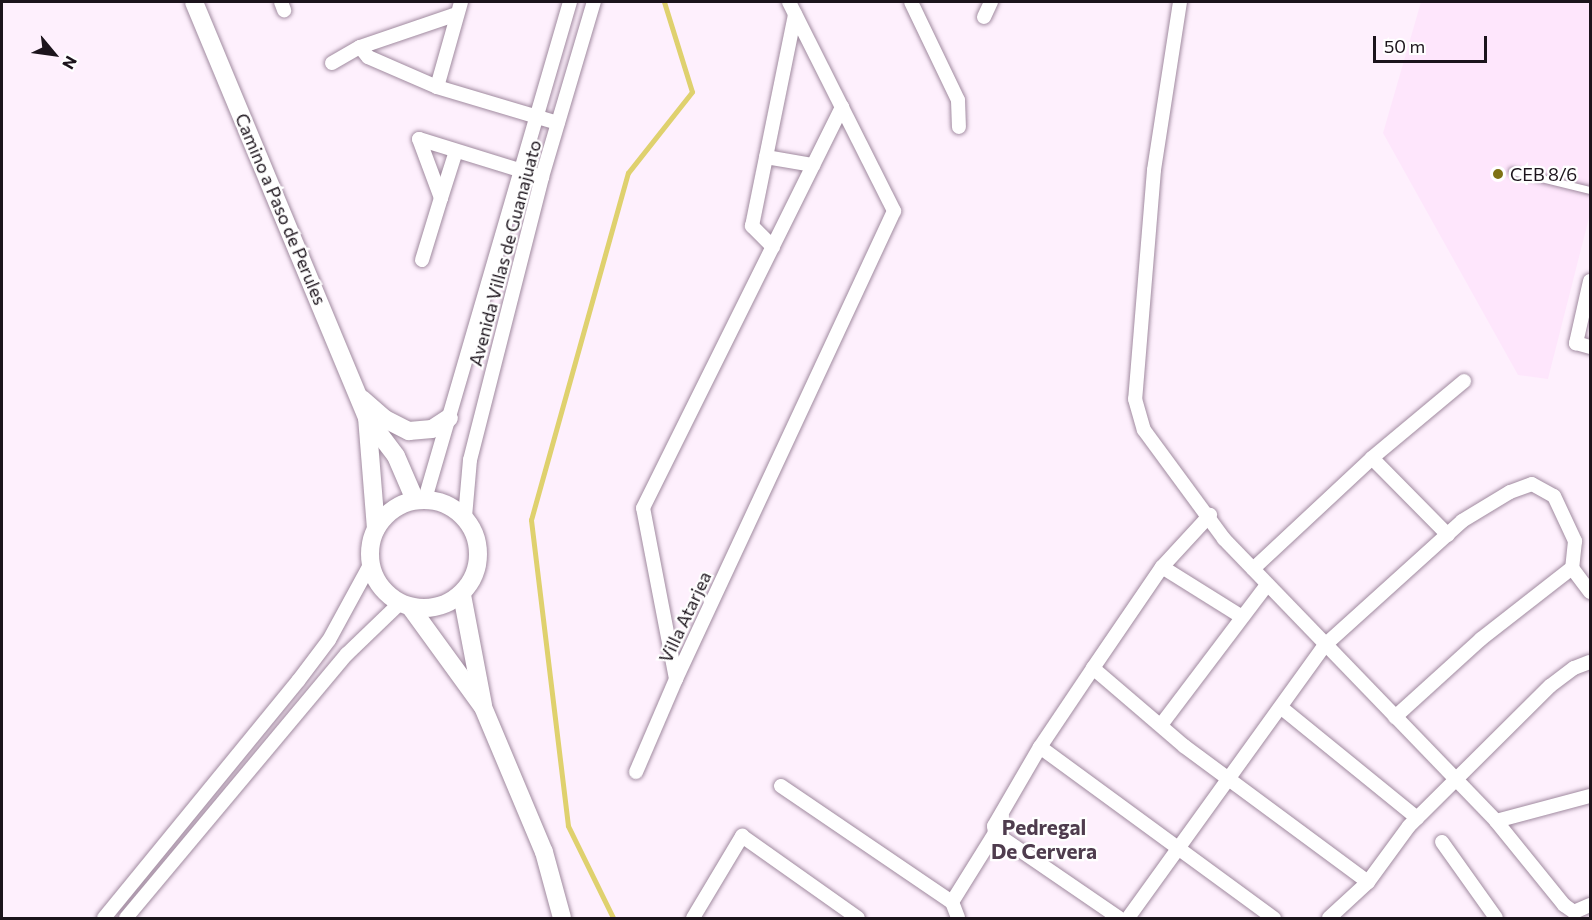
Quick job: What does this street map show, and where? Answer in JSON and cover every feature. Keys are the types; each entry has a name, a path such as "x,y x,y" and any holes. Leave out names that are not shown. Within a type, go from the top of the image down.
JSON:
{"street":[{"name":"Camino a Paso de Perules","path":"194,2 367,417 376,530"},
{"name":"Avenida Villas de Guanajuato","path":"420,500 449,418 570,2"},
{"name":"Avenida Villas de Guanajuato","path":"465,517 470,460 542,177 594,2"},
{"path":"911,2 958,100 958,127"},
{"path":"984,17 991,2"},
{"path":"1180,2 1154,170 1136,399 1144,430 1210,515 1224,539 1496,821 1564,905 1574,912 1590,904"},
{"path":"437,87 459,8"},
{"path":"332,63 360,47 459,8"},
{"path":"772,247 752,226 792,8"},
{"name":"Villa Atarjea","path":"676,679 894,212 792,8"},
{"path":"360,47 368,57 437,87 558,123"},
{"name":"Villa Atarjea","path":"676,679 643,508 842,107"},
{"path":"441,198 419,139 542,177"},
{"path":"422,260 456,151"},
{"path":"766,157 813,165"},
{"path":"1590,281 1576,343 1590,347"},
{"path":"1253,569 1372,458 1464,381"},
{"path":"360,398 385,419 409,430 432,429 449,418"},
{"name":"Camino a Paso de Perules","path":"367,417 396,456 420,500"},
{"path":"1372,458 1448,534"},
{"path":"1128,918 1177,847 1231,781 1283,709 1325,645 1448,534 1510,492 1532,484 1554,496 1575,541 1572,568 1590,592"},
{"path":"104,918 329,640 371,563 376,530 386,516 420,500 440,502 465,517 478,548 478,564 462,595 483,707 544,852 562,918"},
{"path":"952,902 995,833 994,826 1040,747 1162,567 1210,515"},
{"path":"371,563 381,586 405,606 483,707"},
{"path":"1162,567 1242,617"},
{"path":"1395,717 1481,639 1572,568"},
{"path":"1161,725 1267,585"},
{"path":"126,918 347,654 405,606 432,608 462,595"},
{"path":"1329,918 1368,882 1417,818 1550,686 1574,668 1590,662"},
{"path":"1093,668 1231,781 1368,882"},
{"path":"636,772 676,679"},
{"path":"1283,709 1417,818"},
{"path":"1040,747 1274,918"},
{"path":"781,786 952,902 958,918"},
{"path":"1496,821 1590,796"},
{"path":"995,833 1119,918"},
{"path":"693,918 742,836 858,918"},
{"path":"1442,842 1496,918"}],"lane":[{"path":"1512,171 1590,190"}],"shaded area":[{"name":"CEB 8/6","path":"1421,2 1590,2 1590,214 1548,379 1518,375 1383,133"}],"waterway":[{"path":"613,918 568,826 531,520 628,173 692,92 664,2"}],"place":[{"name":"CEB 8/6","path":"1498,174"}],"district":[{"name":"Pedregal De Cervera","path":"1044,839"}]}
